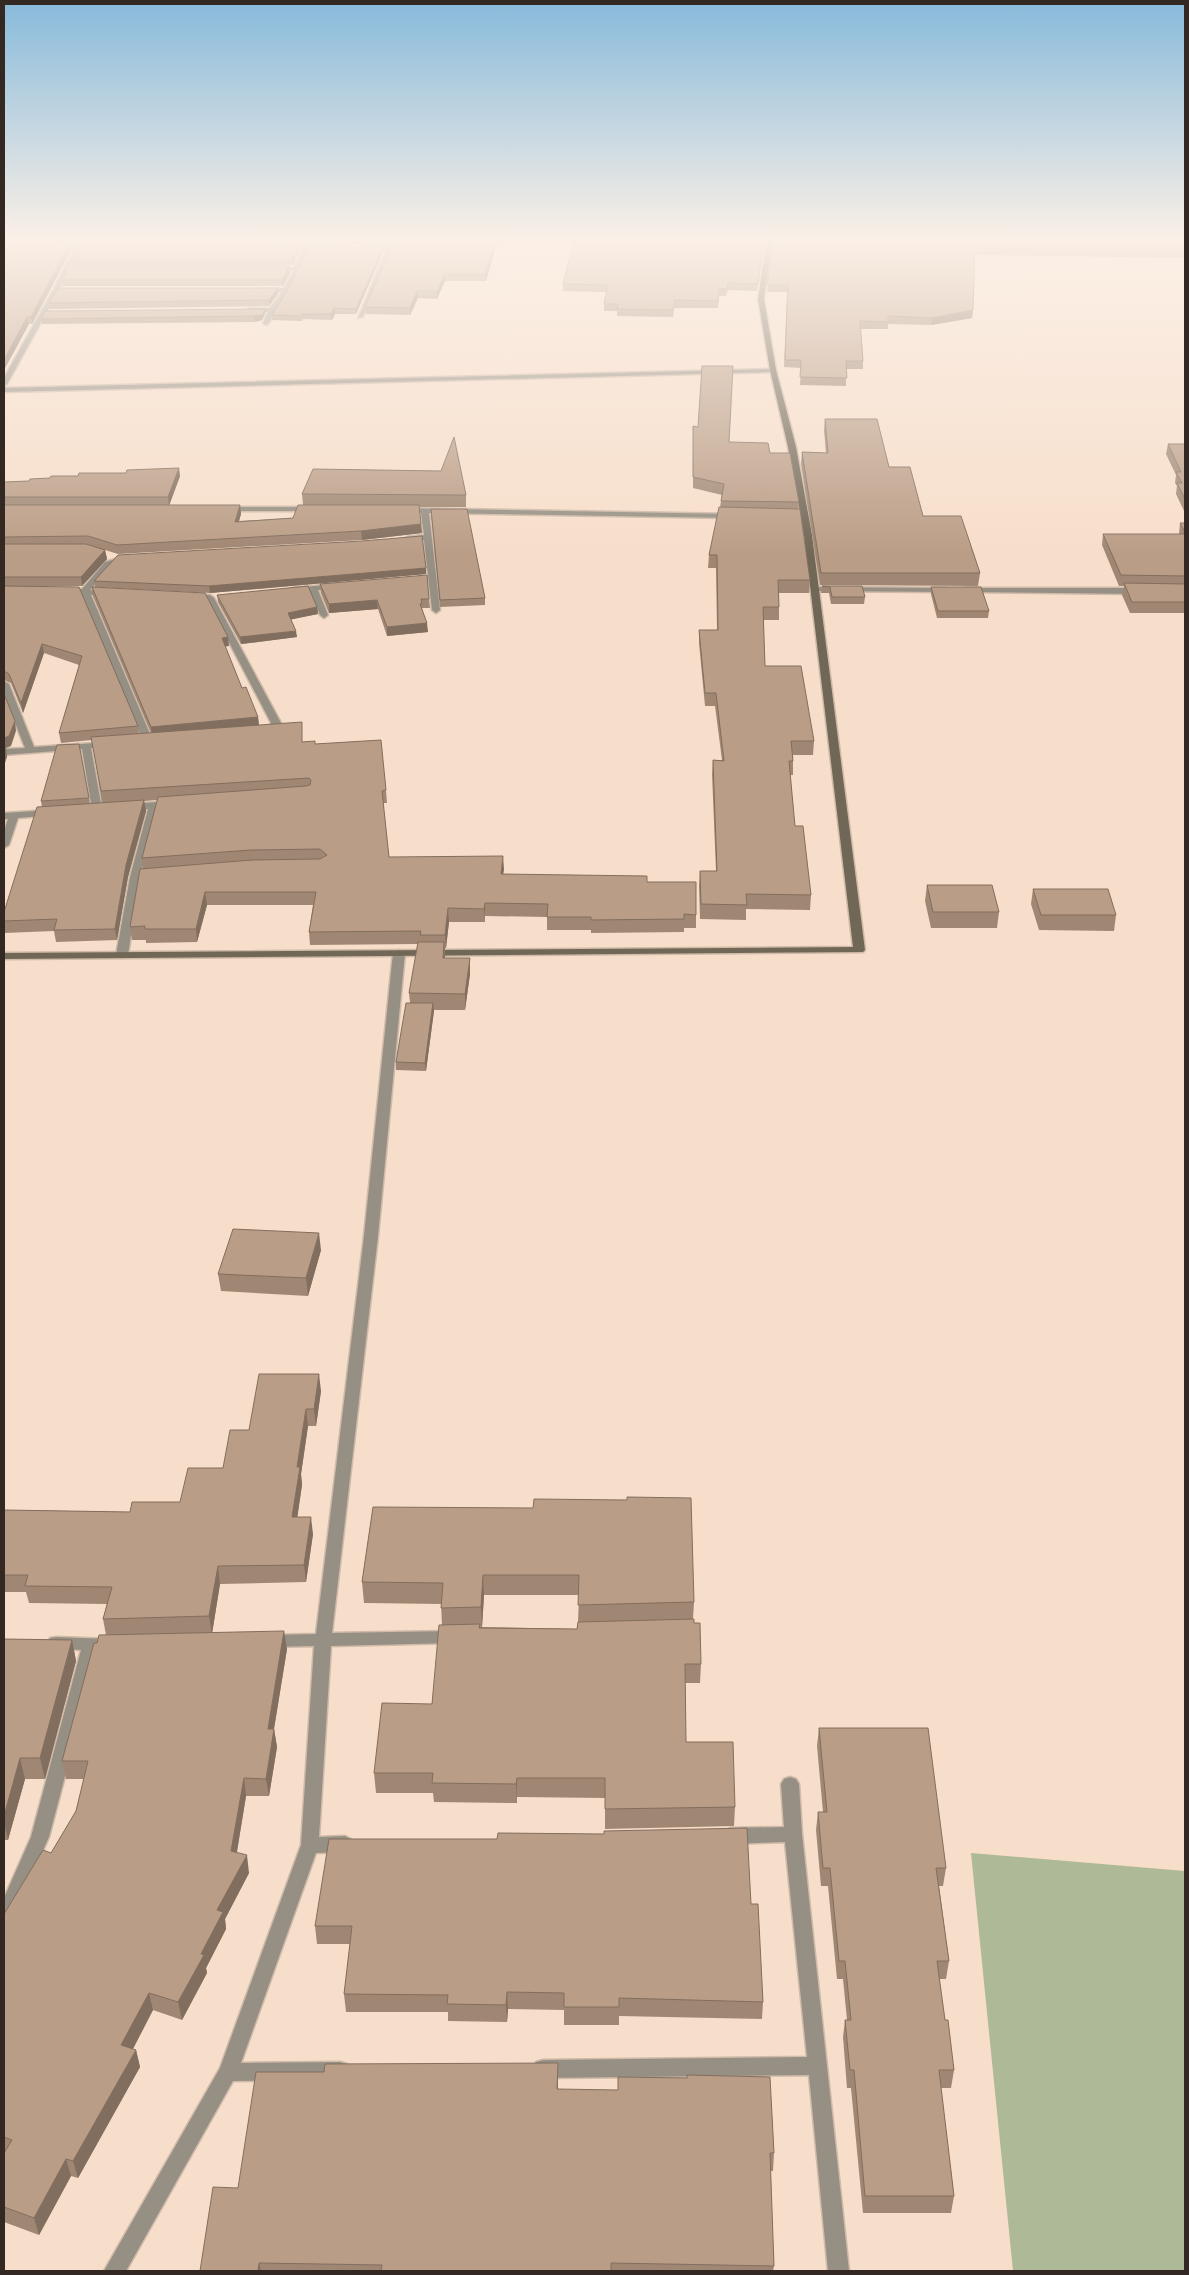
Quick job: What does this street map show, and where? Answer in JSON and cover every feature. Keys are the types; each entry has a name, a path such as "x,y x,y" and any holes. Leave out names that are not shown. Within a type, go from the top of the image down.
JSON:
{"street":[{"path":"4,384 26,343"},
{"path":"4,956 859,950 805,517 792,447 773,370 768,343"},
{"path":"4,390 773,370"},
{"path":"219,510 327,509"},
{"path":"396,510 747,516"},
{"path":"425,510 436,610"},
{"path":"796,517 805,517"},
{"path":"399,540 427,537"},
{"path":"106,554 117,558"},
{"path":"85,592 110,561 117,558 137,557"},
{"path":"422,579 432,578"},
{"path":"284,590 342,585"},
{"path":"313,588 324,614"},
{"path":"814,589 1146,591"},
{"path":"58,591 115,593"},
{"path":"85,592 148,741"},
{"path":"184,596 214,597 276,723 272,729 251,733"},
{"path":"4,684 31,750"},
{"path":"4,752 121,743"},
{"path":"86,746 102,809 182,803"},
{"path":"122,955 154,805"},
{"path":"4,845 9,816 60,812"},
{"path":"114,2271 228,2072 310,1845 323,1640 371,1236 399,952"},
{"path":"255,1642 472,1636"},
{"path":"42,1642 91,1645 129,1644"},
{"path":"4,1916 40,1838 91,1645"},
{"path":"790,1784 793,1834 840,2271"},
{"path":"714,1836 793,1834"},
{"path":"310,1845 359,1844"},
{"path":"528,2069 818,2066"},
{"path":"228,2072 358,2070"}],"green space":[{"path":"971,1853 1185,1871 1185,2271 1013,2271"}],"building":[{"path":"4,343 13,343 4,360"},
{"path":"786,343 862,343 863,361 846,361 847,378 800,377 801,360 785,360"},
{"path":"702,366 733,366 729,442 768,443 770,453 790,453 799,502 721,501 724,484 693,477 693,426 698,427"},
{"path":"825,419 877,419 889,467 910,467 923,516 961,516 980,573 821,573 802,452 828,453"},
{"path":"454,437 466,495 302,494 313,469 441,471"},
{"path":"1168,444 1185,444 1185,499 1177,483 1182,483 1176,472 1181,472"},
{"path":"179,468 168,497 4,497 4,482 29,481 30,479 50,478 51,476 78,476 79,473 126,473 127,470"},
{"path":"4,505 240,505 235,522 293,518 298,505 419,505 421,524 361,531 117,545 88,536 4,537"},
{"path":"719,507 800,509 810,580 778,580 779,607 763,607 765,666 801,666 814,741 791,741 793,761 789,761 795,826 803,826 811,895 746,894 747,905 701,904 700,871 717,871 713,760 724,761 716,693 705,693 699,630 718,630 717,555 709,555"},
{"path":"431,509 467,509 485,598 440,600"},
{"path":"1180,523 1185,523 1185,532"},
{"path":"1103,534 1185,534 1185,576 1121,575"},
{"path":"422,536 426,568 209,586 94,581 118,555"},
{"path":"4,544 86,544 105,550 81,577 4,577"},
{"path":"427,575 429,599 421,599 422,604 420,604 427,623 387,627 377,600 329,604 320,584"},
{"path":"1124,583 1185,584 1185,602 1132,602"},
{"path":"4,586 79,587 138,726 59,733 82,656 42,644 21,703 9,674 4,671"},
{"path":"308,586 317,607 288,613 296,631 240,637 217,595"},
{"path":"822,586 862,586 865,597 832,597 830,587"},
{"path":"92,587 205,593 228,637 222,638 242,688 246,687 258,717 151,727"},
{"path":"931,587 981,587 989,611 938,611"},
{"path":"4,694 15,721 9,736 4,738"},
{"path":"302,722 302,742 315,741 315,744 381,740 386,790 382,791 389,857 503,856 501,874 647,876 647,882 696,882 696,915 684,914 684,919 591,920 591,917 547,917 548,904 485,903 484,909 448,908 445,935 420,935 421,931 309,932 316,892 205,892 196,929 145,929 145,926 130,927 140,869 252,860 320,859 327,855 320,849 251,850 142,858 158,797 306,786 310,785 311,780 309,778 101,791 91,737"},
{"path":"79,744 89,798 41,801 57,745"},
{"path":"144,800 126,865 115,929 54,930 57,919 4,921 4,912 37,807"},
{"path":"927,885 992,885 999,912 933,912"},
{"path":"1033,889 1108,889 1116,915 1041,915"},
{"path":"418,942 444,942 443,958 470,958 465,994 409,993"},
{"path":"406,1003 433,1003 425,1063 396,1062"},
{"path":"233,1229 319,1233 306,1278 218,1274"},
{"path":"259,1374 319,1374 314,1409 306,1409 297,1467 300,1467 292,1517 311,1517 304,1565 218,1566 209,1616 103,1619 112,1587 25,1586 28,1575 4,1575 4,1510 130,1512 132,1502 180,1502 188,1468 223,1468 230,1430 249,1430"},
{"path":"627,1497 691,1498 694,1602 578,1605 579,1575 483,1575 481,1607 441,1608 443,1583 362,1582 373,1507 533,1508 534,1499 627,1500"},
{"path":"694,1619 694,1623 700,1623 701,1664 685,1664 686,1742 733,1742 735,1807 605,1809 605,1778 517,1778 516,1784 432,1783 433,1773 374,1773 382,1703 432,1704 439,1625 480,1624 479,1628 577,1629 578,1622"},
{"path":"284,1631 268,1729 274,1729 266,1779 244,1778 231,1851 247,1855 217,1910 223,1912 201,1954 204,1955 178,2002 149,1993 121,2045 136,2050 73,2161 66,2159 34,2218 4,2207 4,2153 12,2140 4,2137 4,1914 43,1850 51,1853 76,1811 88,1761 62,1761 94,1643 97,1643 99,1635"},
{"path":"4,1639 72,1640 40,1758 20,1758 4,1816"},
{"path":"819,1728 928,1728 946,1868 936,1868 949,1961 937,1961 945,2020 948,2020 954,2070 939,2070 954,2196 865,2196 854,2070 850,2070 845,2020 851,2020 845,1961 839,1961 830,1868 823,1868 818,1812 827,1812"},
{"path":"747,1828 751,1904 758,1904 763,2002 619,1998 619,2007 564,2007 564,1993 507,1992 506,2005 447,2004 448,1995 344,1994 352,1926 315,1926 329,1839 497,1839 498,1833 604,1834 604,1831"},
{"path":"558,2063 557,2089 618,2090 618,2077 687,2078 687,2075 770,2077 774,2153 770,2153 774,2266 611,2263 611,2271 381,2271 382,2265 259,2263 258,2271 200,2271 213,2187 238,2188 256,2072 324,2072 325,2064"}]}
